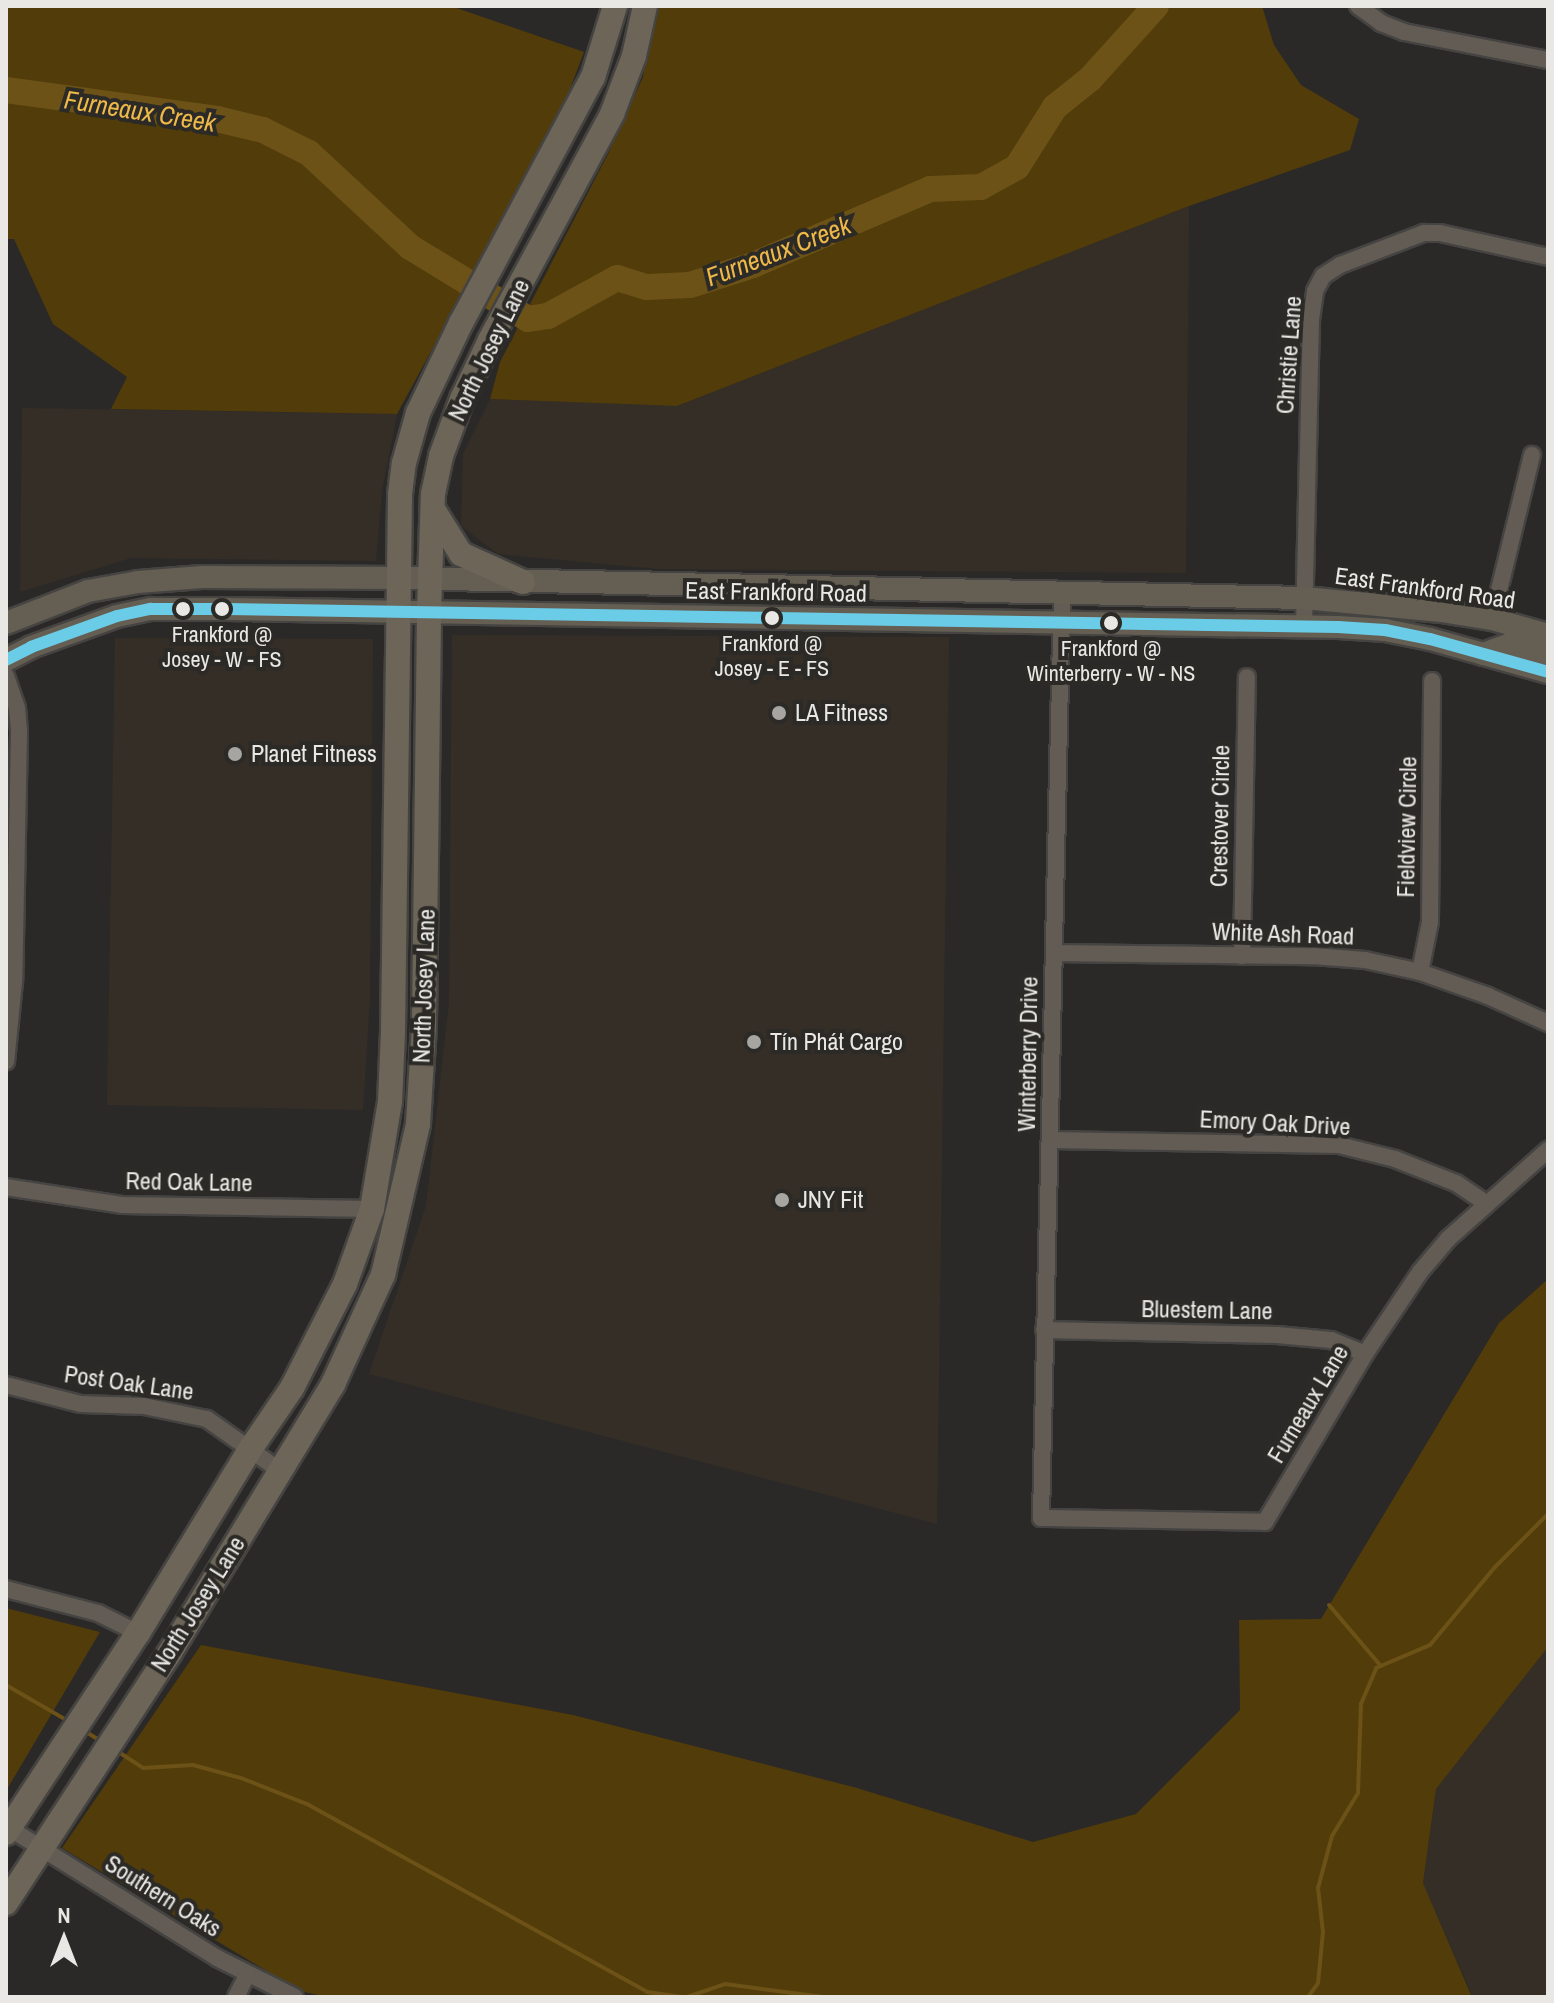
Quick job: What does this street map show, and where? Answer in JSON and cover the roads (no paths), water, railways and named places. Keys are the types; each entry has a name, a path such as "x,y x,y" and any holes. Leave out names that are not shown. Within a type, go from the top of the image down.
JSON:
{"main road":[{"name":"North Josey Lane","path":"8,1830 138,1633 310,1355 345,1284 372,1209 390,1101 393,1032 400,494 404,463 418,413 461,323 593,77 615,6"},
{"name":"North Josey Lane","path":"6,1903 169,1654 349,1355 383,1275 418,1124 424,1025 429,612 433,509 441,456 462,399 490,340 612,114 634,56 645,6"},
{"path":"433,509 461,554 523,582"},
{"name":"East Frankford Road","path":"6,623 88,591 126,584 202,577 401,578 1304,598 1377,603 1492,619 1548,635"},
{"path":"126,584 129,613"},
{"path":"749,619 750,586"},
{"name":"East Frankford Road","path":"6,660 31,647 129,613 151,609 1060,622 1385,630 1548,672"},
{"path":"1483,654 1510,644 1548,653"},
{"path":"393,1032 424,1025"}],"street":[{"path":"1358,6 1381,23 1404,32 1548,60"},
{"name":"Christie Lane","path":"1304,627 1311,320 1315,291 1323,276 1355,259 1424,233 1440,233 1548,257"},
{"path":"1492,619 1532,455"},
{"name":"Winterberry Drive","path":"1041,1518 1062,592"},
{"path":"6,676 17,708 19,732 14,982 6,1062"},
{"name":"Crestover Circle","path":"1242,956 1247,677"},
{"name":"Fieldview Circle","path":"1420,972 1430,922 1432,681"},
{"name":"White Ash Road","path":"1054,953 1353,959 1420,972 1488,996 1548,1023"},
{"name":"Emory Oak Drive","path":"1050,1140 1339,1145 1395,1159 1456,1183 1486,1203"},
{"name":"Furneaux Lane","path":"1041,1518 1265,1522 1365,1354 1420,1272 1486,1203 1548,1150"},
{"name":"Red Oak Lane","path":"6,1187 122,1205 372,1209"},
{"name":"Bluestem Lane","path":"1044,1330 1277,1335 1331,1340 1365,1354"},
{"name":"Post Oak Lane","path":"6,1385 81,1404 181,1411 207,1419 279,1470"},
{"path":"6,1589 98,1613 138,1633"},
{"name":"Southern Oaks","path":"8,1830 247,1975 295,1997"},
{"path":"236,1997 247,1975"}],"waterway":[{"name":"Furneaux Creek","path":"6,90 217,119 263,130 309,153 410,247 528,319 548,316 617,278 647,287 690,285 753,265 930,189 981,187 1017,167 1055,107 1090,79 1156,6"},
{"path":"1308,1997 1318,1983 1323,1932 1318,1888 1332,1836 1358,1793 1361,1704 1376,1668 1430,1645 1495,1567 1548,1514"},
{"path":"1329,1605 1381,1666"},
{"path":"6,1685 68,1721"},
{"path":"83,1730 102,1742"},
{"path":"117,1751 143,1768 193,1765 241,1778 307,1804 647,1992 682,1997"},
{"path":"687,1997 725,1984 823,1997"}],"place":[{"name":"Frankford @ Josey - W - FS","path":"222,609"},
{"name":"Frankford @ Josey - E - FS","path":"772,618"},
{"name":"Frankford @ Winterberry - W - NS","path":"1111,623"},
{"name":"LA Fitness","path":"779,713"},
{"name":"Planet Fitness","path":"235,754"},
{"name":"Tín Phát Cargo","path":"754,1042"},
{"name":"JNY Fit","path":"782,1200"}]}
